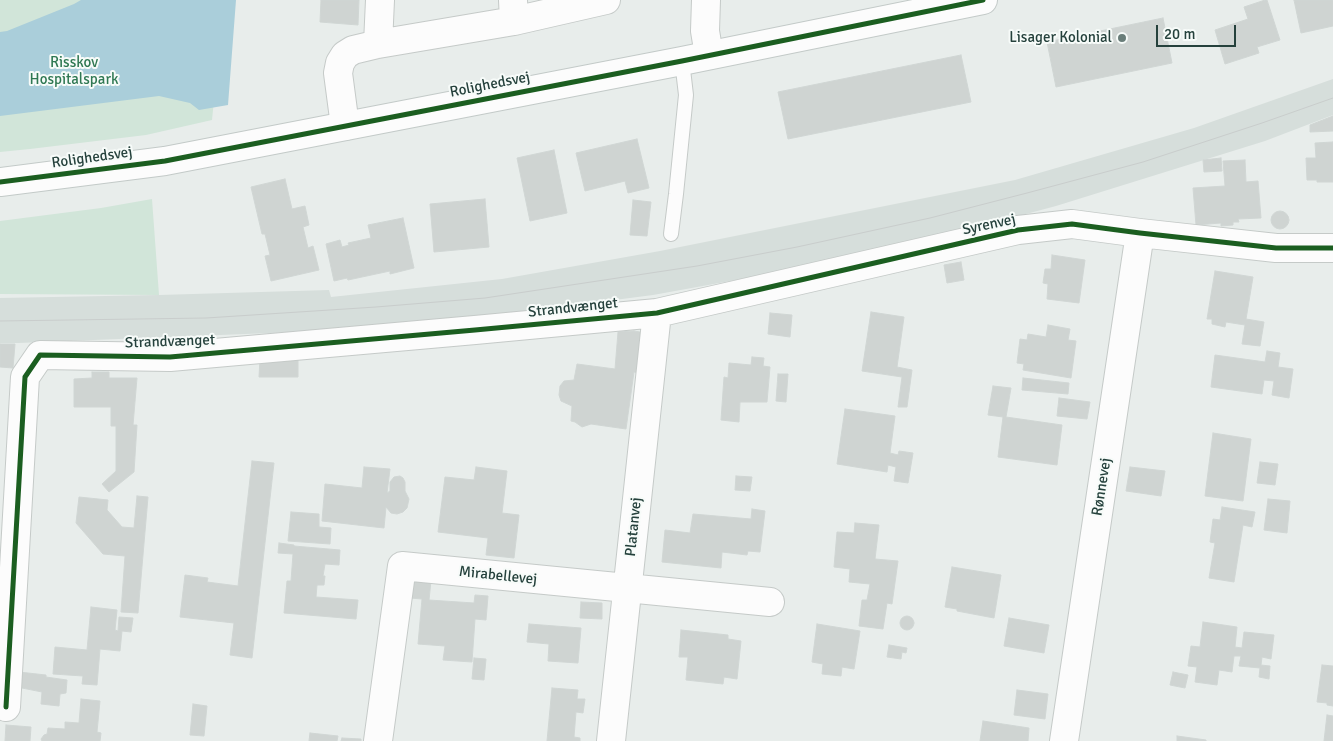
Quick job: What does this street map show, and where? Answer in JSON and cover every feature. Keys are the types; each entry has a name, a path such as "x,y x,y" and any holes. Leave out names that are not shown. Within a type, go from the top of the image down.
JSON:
{"street":[{"path":"378,44 380,0"},
{"path":"345,126 338,73 340,63 345,55 354,50 513,10 606,0"},
{"path":"706,0 705,31 709,55"},
{"name":"Rolighedsvej","path":"0,182 165,161 682,61 982,0"},
{"name":"Syrenvej","path":"657,313 1018,230 1072,224 1276,248 1333,248"},
{"name":"Rønnevej","path":"1064,741 1140,233"},
{"name":"Platanvej","path":"611,741 657,313"},
{"name":"Strandvænget","path":"6,707 26,377 40,355 170,357 657,313"},
{"name":"Mirabellevej","path":"378,741 402,566 770,602"}],"lane":[{"path":"670,234 686,95 682,61"}],"shaded area":[{"path":"1333,79 1333,115 1265,141 1056,206 932,239 813,266 653,295 491,316 321,331 0,343 0,298 329,290 331,297 502,279 660,251 1015,180 1194,128"}],"green space":[{"name":"Risskov Hospitalspark","path":"0,0 224,0 212,120 146,135 0,152"},
{"path":"152,199 159,295 0,294 0,221 101,208"}],"water":[{"name":"Risskov Hospitalspark","path":"81,0 236,0 228,105 199,110 190,103 159,96 0,116 0,32 7,31"}],"building":[{"path":"321,0 359,0 358,25 320,22"},
{"path":"1267,0 1280,40 1257,47 1259,53 1225,64 1215,30 1248,19 1244,7"},
{"path":"1294,0 1333,0 1333,26 1301,33"},
{"path":"1163,18 1172,63 1056,87 1047,42"},
{"path":"961,55 971,102 788,139 778,92"},
{"path":"1333,116 1333,131 1310,132 1310,125"},
{"path":"637,139 649,188 628,193 625,181 585,191 576,153"},
{"path":"1333,142 1333,182 1307,180 1306,158 1316,158 1315,143"},
{"path":"554,150 567,213 530,221 517,158"},
{"path":"1221,158 1222,171 1204,172 1203,160"},
{"path":"1245,160 1246,182 1258,181 1261,218 1238,219 1239,222 1233,222 1233,225 1221,226 1221,223 1196,225 1193,188 1225,186 1223,161"},
{"path":"285,179 292,209 305,206 309,225 303,227 308,248 313,246 319,270 271,281 265,256 270,255 265,234 262,234 251,187"},
{"path":"485,199 489,247 434,252 430,204"},
{"path":"633,200 651,202 647,236 630,235"},
{"path":"1280,211 1286,214 1289,220 1286,226 1280,229 1274,226 1271,220 1274,214"},
{"path":"403,218 414,268 390,274 390,271 334,281 326,244 340,240 342,247 349,245 348,243 371,238 368,225"},
{"path":"1052,255 1085,260 1079,303 1047,299 1048,284 1043,283 1045,269 1051,269"},
{"path":"961,262 964,280 947,283 944,265"},
{"path":"1215,271 1253,277 1246,319 1264,322 1260,346 1242,344 1245,325 1226,322 1225,327 1212,324 1212,319 1207,319"},
{"path":"871,312 904,317 897,367 912,370 907,407 898,407 902,377 862,371"},
{"path":"770,313 792,315 790,337 768,334"},
{"path":"1048,325 1070,329 1068,340 1076,341 1071,378 1023,370 1024,364 1017,363 1020,339 1027,340 1028,334 1046,337"},
{"path":"634,331 642,334 640,373 634,372 626,429 591,424 582,427 571,421 572,406 561,401 559,395 560,386 564,381 574,380 577,364 615,369 618,332"},
{"path":"0,344 15,344 13,368 0,367"},
{"path":"1267,351 1280,353 1278,367 1293,369 1289,398 1272,395 1274,381 1264,380 1262,394 1211,387 1215,355 1265,362"},
{"path":"752,357 764,358 763,366 770,367 767,402 740,402 739,422 721,420 724,377 728,378 729,363 751,365"},
{"path":"260,359 298,360 298,377 259,377"},
{"path":"92,372 109,372 109,378 137,378 133,425 137,425 134,472 109,492 102,484 116,471 116,426 111,426 111,407 74,407 74,379 92,378"},
{"path":"778,374 788,374 786,402 776,401"},
{"path":"1023,378 1069,383 1068,394 1022,390"},
{"path":"993,386 1011,388 1006,417 1062,425 1057,465 998,457 1003,417 988,415"},
{"path":"1059,398 1090,402 1087,419 1057,416"},
{"path":"845,409 895,416 890,453 898,455 899,451 913,453 908,483 894,481 896,467 888,465 887,472 837,464"},
{"path":"1213,433 1251,439 1243,501 1205,496"},
{"path":"252,461 274,463 252,658 230,655 234,623 180,617 185,575 208,578 207,582 238,586"},
{"path":"1260,462 1278,464 1275,485 1257,483"},
{"path":"364,467 390,469 387,493 390,491 390,482 394,477 400,476 403,478 405,491 409,499 407,508 397,514 391,513 386,507 384,528 322,521 325,484 362,488"},
{"path":"476,467 507,471 502,513 519,515 514,558 486,555 488,538 438,532 445,477 474,480"},
{"path":"1130,467 1165,471 1161,496 1126,491"},
{"path":"736,476 752,477 750,491 735,490"},
{"path":"137,496 148,497 138,613 121,612 125,556 103,554 76,523 79,497 108,500 107,510 122,527 134,528"},
{"path":"1268,499 1290,501 1287,533 1264,530"},
{"path":"1222,507 1255,512 1252,527 1243,525 1234,582 1209,578 1215,543 1210,542 1213,519 1220,520"},
{"path":"752,509 765,511 760,552 748,551 747,555 722,552 721,568 662,562 665,530 690,533 693,514 751,519"},
{"path":"291,512 319,514 319,527 331,528 330,544 288,541"},
{"path":"855,523 879,525 875,559 898,561 892,604 887,603 883,629 859,626 862,600 867,600 870,584 849,582 850,569 834,567 837,532 854,533"},
{"path":"279,543 340,550 339,565 325,564 324,585 317,585 316,597 358,600 356,619 284,613 287,581 291,581 293,554 278,553"},
{"path":"952,567 1001,575 994,618 945,607"},
{"path":"405,579 431,581 429,600 474,603 475,595 488,596 486,620 475,619 472,662 443,660 445,646 418,644 422,599 410,598"},
{"path":"581,602 602,603 602,619 580,618"},
{"path":"91,607 117,610 115,630 118,631 119,617 133,618 131,632 122,631 120,651 100,649 97,685 82,684 83,676 53,674 55,647 87,650"},
{"path":"904,616 910,616 914,623 910,630 904,630 900,626 900,620"},
{"path":"1009,618 1049,625 1044,653 1004,646"},
{"path":"1203,622 1237,627 1235,647 1242,648 1244,632 1274,635 1271,659 1262,657 1261,665 1270,666 1269,679 1259,677 1260,668 1239,666 1241,656 1234,656 1232,672 1219,670 1217,685 1195,682 1197,667 1188,666 1191,646 1200,647"},
{"path":"529,624 581,628 578,663 548,661 549,644 527,642"},
{"path":"817,624 860,631 854,669 842,667 841,676 822,674 823,664 812,662"},
{"path":"681,630 728,635 728,639 741,641 737,679 724,677 723,684 686,680 688,657 679,657"},
{"path":"889,645 907,648 906,653 902,652 901,659 887,657"},
{"path":"474,658 486,659 484,680 472,679"},
{"path":"1322,665 1333,666 1333,706 1317,702"},
{"path":"19,672 67,680 66,693 60,694 59,706 41,704 42,692 17,687"},
{"path":"1173,672 1188,675 1185,688 1170,685"},
{"path":"552,688 578,690 577,699 585,699 583,713 576,712 574,737 580,738 580,741 547,741"},
{"path":"1017,690 1048,694 1045,719 1014,715"},
{"path":"81,699 100,701 97,732 101,733 100,741 42,741 41,739 47,734 48,728 65,729 65,722 79,723"},
{"path":"193,704 207,706 204,736 190,735"},
{"path":"1327,715 1333,716 1333,741 1324,741"},
{"path":"983,721 1029,728 1028,741 980,741"},
{"path":"6,725 31,727 30,741 5,741"},
{"path":"310,733 338,736 337,741 309,741"},
{"path":"1177,736 1206,740 1206,741 1177,741"},
{"path":"342,738 361,739 361,741 341,741"}],"tram line":[{"path":"0,321 206,318 376,307 485,298 697,266 797,247 930,218 1027,193 1143,162 1333,98"}],"cycle path":[{"path":"0,182 165,161 682,61 983,0"},
{"path":"6,707 25,377 40,355 170,357 657,313 1018,230 1072,224 1276,248 1333,248"}],"place":[{"name":"Lisager Kolonial","path":"1122,38"}]}
